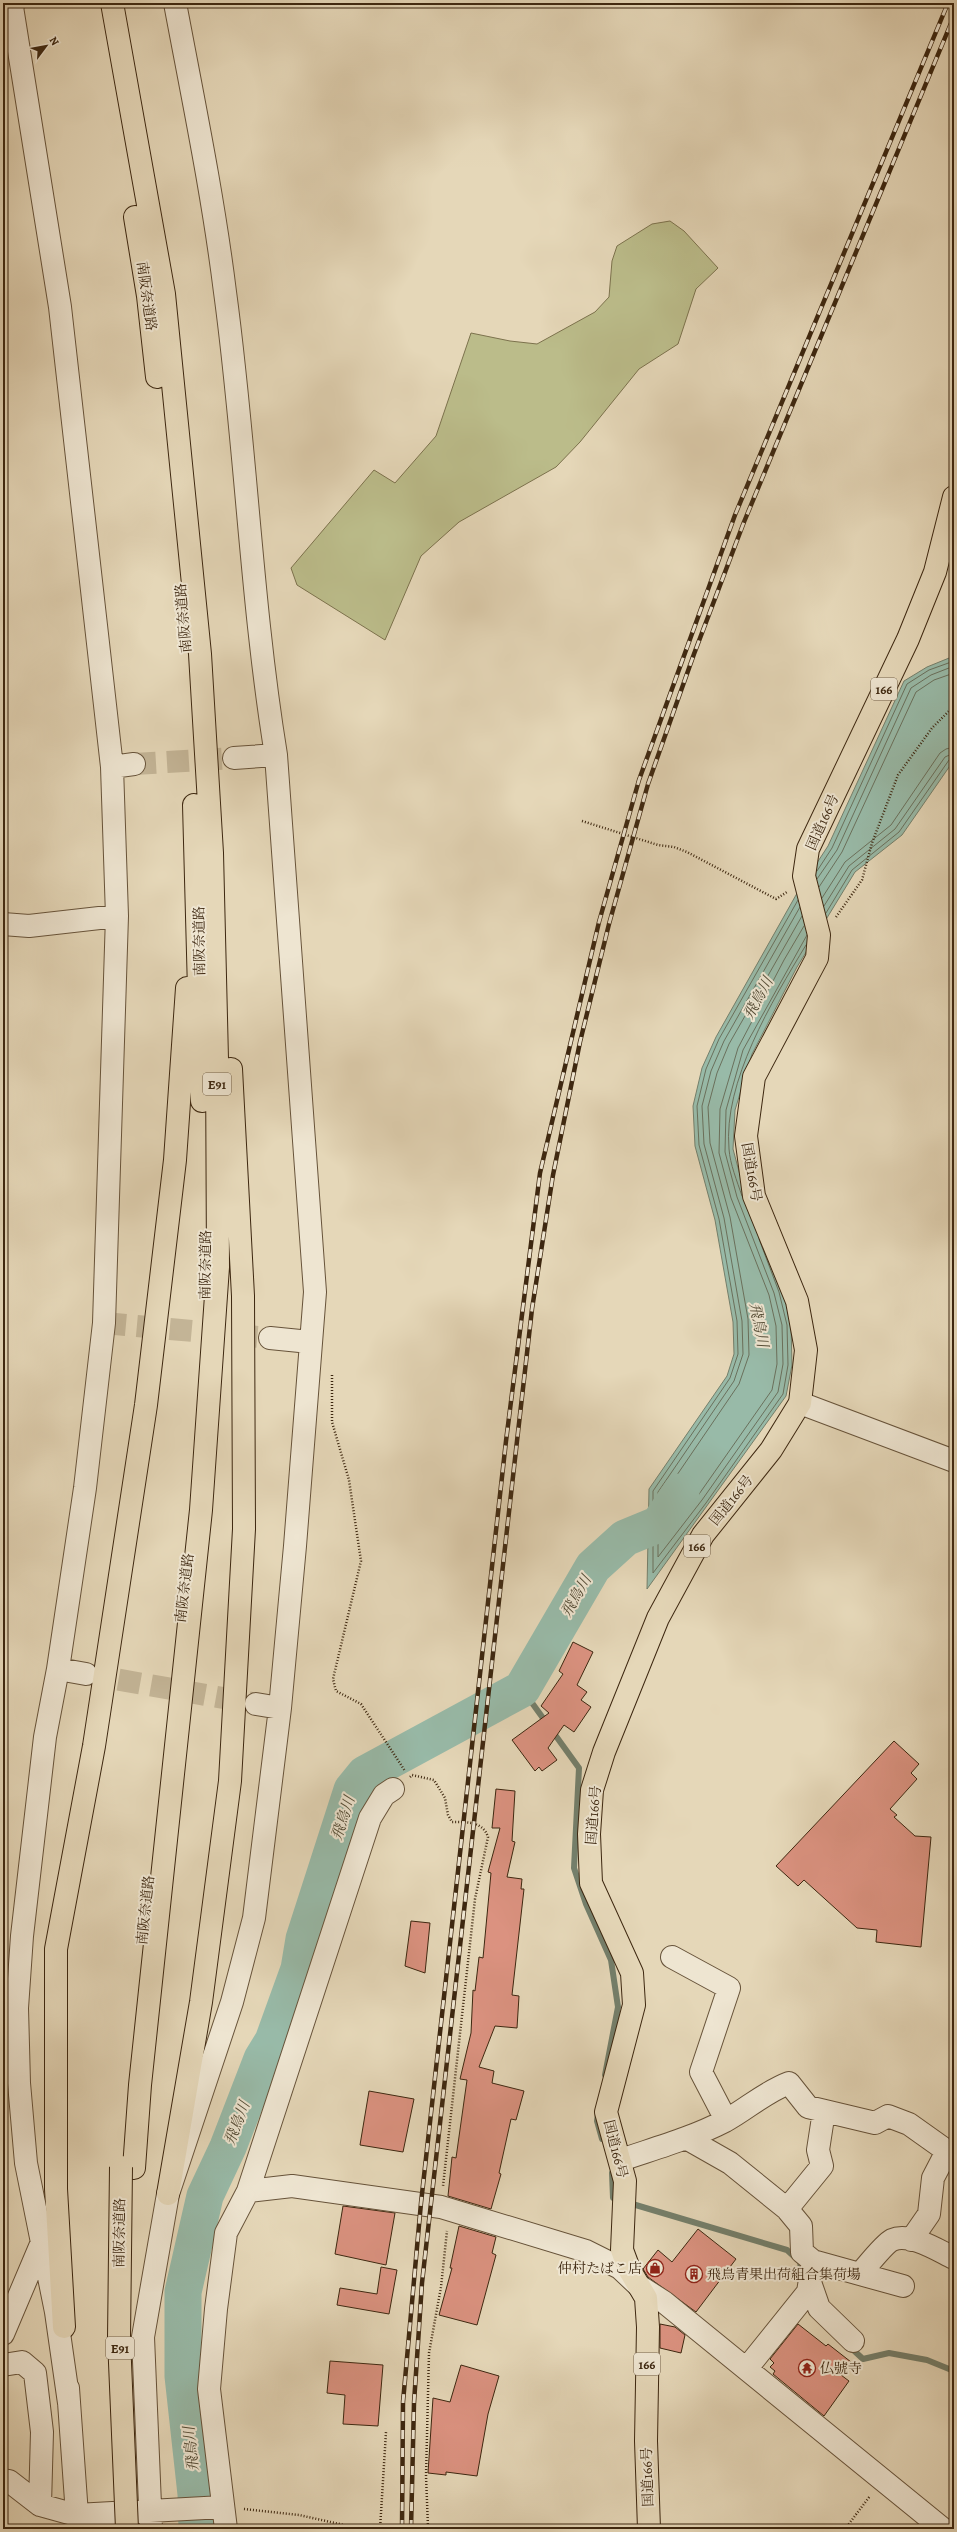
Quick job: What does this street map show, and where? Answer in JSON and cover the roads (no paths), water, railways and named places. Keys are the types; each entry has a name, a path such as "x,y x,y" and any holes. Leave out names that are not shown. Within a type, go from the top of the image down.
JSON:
{"highway":[{"name":"南阪奈道路","path":"99,3 149,304 184,624 204,850"},
{"name":"南阪奈道路","path":"112,3 164,294 200,654 204,850 207,1269 194,1509 151,1846 127,2168 119,2339 126,2529"},
{"name":"国道166号","path":"649,2529 646,2441 648,2327 646,2298 629,2269 622,2250 625,2181 606,2112 634,2005 632,1973 591,1883 589,1834 592,1790 604,1752 658,1618 702,1535 771,1450 800,1403 806,1350 797,1301 754,1196 746,1136 754,1077 817,958 818,939 805,872 808,849 908,639 936,572 954,497"},
{"path":"168,2194 201,2002 230,1781 244,1529 243,1296 231,1065 204,850"},
{"path":"64,2327 56,2189 56,1949 94,1746 146,1405 175,1160 204,850"},
{"name":"南阪奈道路","path":"127,2168 137,2529"}],"street":[{"path":"14,3 12,7 60,307 112,767 117,916 104,1323 85,1488 58,1669 45,1737 22,1936 17,2008 19,2083 26,2163 56,2312 69,2403"},
{"path":"156,2516 143,2337 168,2194 232,2002 254,1918 280,1708 295,1546 315,1292 276,755 263,678 247,485 226,292 175,3"},
{"path":"234,758 276,755"},
{"path":"112,767 134,764"},
{"path":"3,924 29,926 117,916"},
{"path":"270,1338 310,1342"},
{"path":"800,1403 954,1462"},
{"path":"58,1669 86,1674"},
{"path":"256,1704 280,1708"},
{"path":"226,2529 222,2507 209,2390 216,2310 226,2233 248,2191 370,1818 384,1795 400,1781"},
{"path":"672,1957 729,1988 701,2072 726,2120"},
{"path":"620,2160 686,2138 726,2120 775,2088 789,2083 808,2107 874,2122 888,2116 909,2124 950,2150 933,2178 929,2214 911,2240"},
{"path":"787,2209 822,2166 818,2150 824,2111"},
{"path":"686,2138 730,2163 787,2209 801,2226 802,2252 813,2261 903,2286"},
{"path":"248,2191 292,2186 446,2208 586,2251 620,2268 639,2286 664,2302 747,2368 749,2373 944,2529"},
{"path":"860,2274 892,2240 911,2240 954,2258"},
{"path":"3,2334 42,2242"},
{"path":"747,2368 806,2293 813,2261"},
{"path":"806,2293 818,2308 853,2341"},
{"path":"64,2327 77,2522"},
{"path":"3,2365 22,2362 35,2373 42,2432 40,2505"},
{"path":"3,2480 9,2481 40,2505 77,2522 156,2516 222,2507"}],"water":[{"path":"954,656 954,760 902,835 855,872 797,967 752,1054 735,1110 733,1149 745,1194 783,1291 791,1324 792,1365 786,1396 647,1589 649,1489 727,1376 734,1354 733,1322 715,1220 695,1146 693,1106 702,1068 716,1037 796,895 828,846 904,681 927,667"}],"waterway":[{"name":"飛鳥川","path":"197,2529 196,2494 183,2376 183,2292 205,2196 228,2147 262,2059 273,2041 299,1969 304,1939 352,1790 365,1774 522,1689 593,1567 625,1538 659,1524 681,1492"},
{"path":"522,1689 579,1768 574,1868 586,1904 611,1960 618,2007 605,2075"},
{"path":"598,2113 597,2121 602,2139"},
{"path":"612,2173 613,2198 620,2201"},
{"path":"629,2203 787,2250 800,2262 802,2274"},
{"path":"850,2347 863,2359 889,2353 927,2360 954,2371"}],"tunnel":[{"path":"134,764 234,758"},
{"path":"104,1323 270,1338"},
{"path":"86,1674 252,1703"}],"railway":[{"path":"402,2529 403,2402 421,2203 506,1441 540,1173 599,922 639,780 735,515 948,3"},
{"path":"411,2529 414,2403 422,2283 532,1309 553,1175 580,1042 609,924 648,784 694,654 744,522 954,16"}],"place":[{"name":"仲村たばこ店","path":"655,2268"},
{"name":"飛鳥青果出荷組合集荷場","path":"694,2274"},
{"name":"仏號寺","path":"807,2368"}]}
